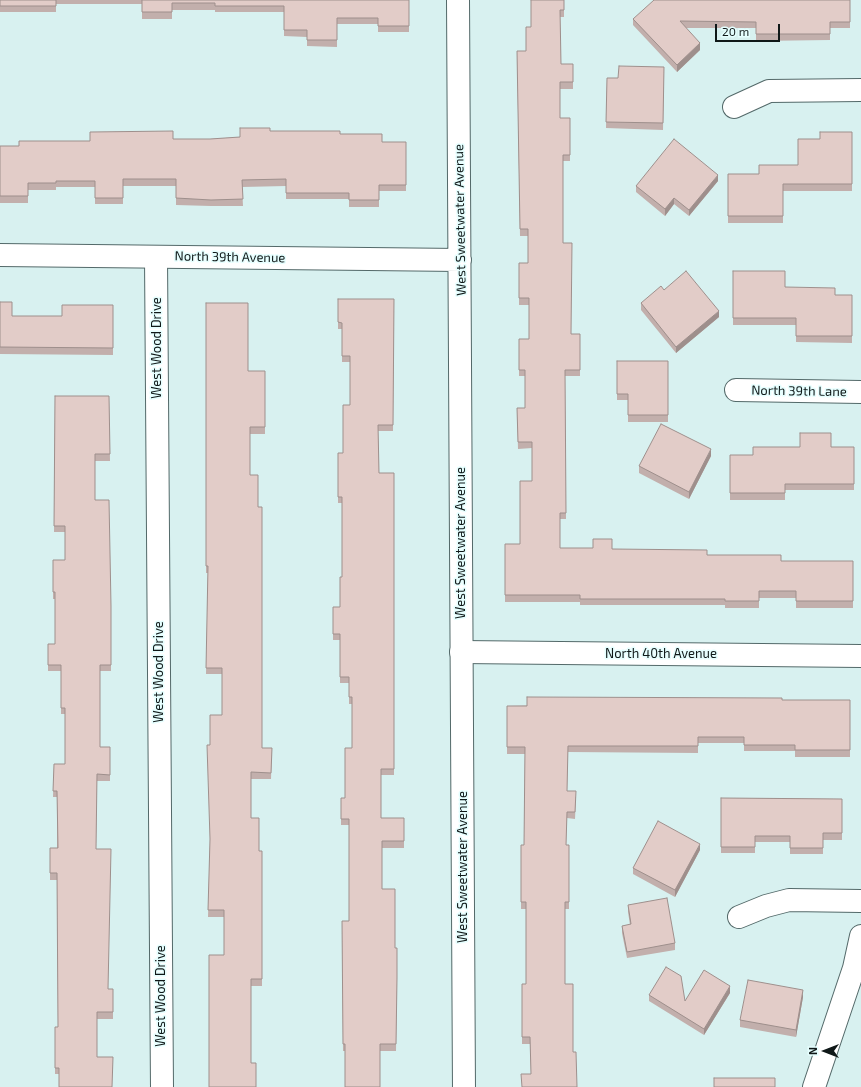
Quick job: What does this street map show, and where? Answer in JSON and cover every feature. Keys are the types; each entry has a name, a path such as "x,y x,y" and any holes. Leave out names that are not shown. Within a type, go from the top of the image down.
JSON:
{"street":[{"name":"West Sweetwater Avenue","path":"458,0 464,1087"},
{"path":"734,107 769,91 861,90"},
{"name":"North 39th Avenue","path":"0,255 460,260"},
{"name":"West Wood Drive","path":"156,257 162,1087"},
{"name":"North 39th Lane","path":"736,390 861,392"},
{"name":"North 40th Avenue","path":"461,652 861,656"},
{"path":"739,917 766,906 789,900 861,901"},
{"path":"814,1087 854,968 861,936"}],"building":[{"path":"0,0 56,0 56,6 0,6"},
{"path":"142,0 409,0 409,26 378,26 378,18 337,18 337,40 307,40 307,30 284,30 284,6 215,6 215,3 172,3 172,12 142,12"},
{"path":"531,0 564,0 564,10 560,10 561,64 573,64 573,82 560,82 560,118 570,118 570,155 563,155 563,243 572,243 571,334 580,334 580,370 565,370 566,513 560,513 560,548 593,548 593,539 612,539 612,549 707,550 707,555 781,555 781,561 853,561 853,601 796,601 796,591 759,591 759,601 725,601 725,599 580,599 580,595 505,595 505,544 520,544 520,481 532,481 532,442 518,442 517,408 525,408 525,370 519,370 519,339 529,339 529,298 519,298 519,263 528,263 528,229 520,229 517,51 526,51 526,27 531,27"},
{"path":"654,0 850,0 850,22 830,22 830,34 756,34 756,22 680,21 700,43 677,65 633,19"},
{"path":"619,66 664,67 663,123 606,122 607,78 618,78"},
{"path":"240,128 270,128 270,131 340,131 340,134 382,134 382,142 406,142 406,185 379,185 379,200 349,200 349,193 286,193 286,179 242,180 243,199 211,200 176,198 176,179 123,179 123,198 95,198 95,181 28,183 28,196 0,196 0,146 19,146 19,141 90,141 90,132 173,131 173,139 240,137"},
{"path":"820,132 852,132 852,184 783,184 783,216 728,216 728,174 759,174 759,165 798,165 798,139 820,139"},
{"path":"674,139 718,175 689,210 674,198 665,209 636,186"},
{"path":"686,271 719,311 676,347 641,303 661,286 664,290"},
{"path":"733,271 785,271 785,287 835,288 835,295 852,295 852,336 796,336 796,318 733,318"},
{"path":"338,299 394,299 393,425 378,425 379,473 394,473 394,769 381,769 381,818 404,818 404,841 382,841 382,889 395,889 395,948 397,948 397,978 396,1044 380,1044 380,1087 345,1087 345,1044 343,1044 342,921 349,921 349,819 341,819 341,798 345,798 345,748 352,748 352,697 349,697 349,677 340,677 340,634 333,634 333,607 340,607 340,577 342,577 342,497 338,497 338,453 343,453 343,405 350,405 350,356 342,356 342,323 338,322"},
{"path":"0,302 12,302 12,316 62,316 62,305 113,305 113,348 0,347"},
{"path":"206,303 248,303 248,371 265,371 265,427 250,427 250,475 258,475 258,507 262,507 262,748 272,748 271,773 251,772 251,818 259,818 259,851 262,851 262,979 251,979 251,1063 256,1063 256,1087 209,1087 209,955 224,955 224,910 208,910 210,839 207,745 210,745 210,715 222,715 222,668 206,668 208,566 206,566"},
{"path":"617,361 668,361 668,415 628,415 628,394 617,394"},
{"path":"55,396 109,396 110,454 95,454 95,500 109,500 111,606 111,665 100,665 100,747 110,747 110,775 97,774 96,849 111,849 108,989 113,989 113,1012 97,1012 97,1057 113,1057 112,1087 59,1087 59,1068 55,1068 55,1027 58,1027 57,873 50,873 50,848 58,848 57,791 53,791 54,764 65,764 65,708 61,708 61,665 48,665 48,644 55,644 55,592 53,592 53,560 65,560 65,526 54,526"},
{"path":"661,424 711,449 689,492 639,466"},
{"path":"800,433 831,433 831,447 854,447 854,484 785,484 785,493 730,493 730,455 753,455 753,447 800,447"},
{"path":"527,697 782,698 782,700 850,700 850,750 795,750 795,745 744,745 744,737 698,737 698,746 568,746 567,791 576,791 575,812 567,812 566,845 569,845 569,902 565,902 565,984 573,984 573,1052 576,1052 577,1087 522,1087 521,1074 531,1074 530,1037 522,1037 522,984 526,984 526,902 521,902 521,845 524,845 525,747 507,747 507,706 527,706"},
{"path":"721,798 842,799 842,833 823,833 823,848 790,848 790,836 755,836 755,847 721,847"},
{"path":"658,821 700,844 675,890 633,868"},
{"path":"667,898 675,943 627,952 622,926 631,924 628,905"},
{"path":"666,967 681,976 685,1001 704,970 730,986 704,1029 649,995"},
{"path":"748,980 803,990 796,1030 740,1020"},
{"path":"714,1078 775,1078 775,1087 714,1087"}]}
